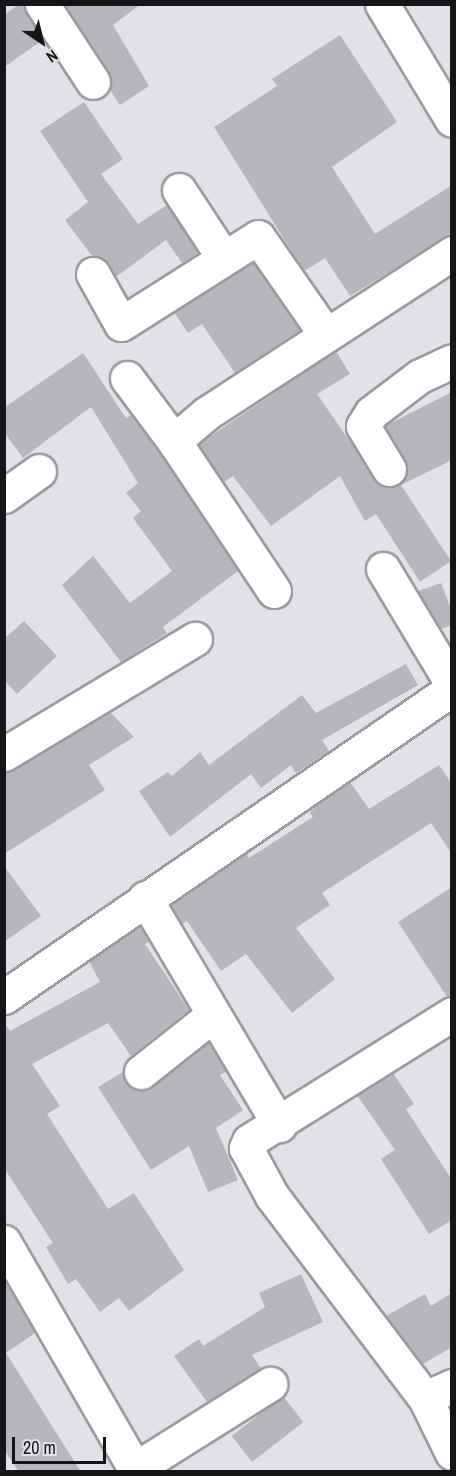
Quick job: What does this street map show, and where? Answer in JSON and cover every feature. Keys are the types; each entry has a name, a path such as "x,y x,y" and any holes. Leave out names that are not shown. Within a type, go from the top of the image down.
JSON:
{"street":[{"path":"42,4 93,82"},
{"path":"382,4 452,120"},
{"path":"179,190 223,257"},
{"path":"93,274 121,324 223,257 258,237 326,335"},
{"path":"174,441 207,413 452,254"},
{"path":"389,469 363,426 371,413 420,376 452,361"},
{"path":"127,378 174,441 274,591"},
{"path":"4,496 39,471"},
{"path":"383,569 452,684"},
{"path":"4,754 195,639"},
{"path":"4,997 452,689"},
{"path":"145,898 279,1125"},
{"path":"452,1014 279,1125 249,1141 248,1156 272,1196 438,1392 452,1453"},
{"path":"141,1071 213,1015"},
{"path":"4,1242 136,1470 270,1384"}],"building":[{"path":"19,4 23,4 43,40 4,67 4,15"},
{"path":"65,4 141,4 113,25 149,86 120,105 110,90 109,72"},
{"path":"340,35 397,122 332,167 375,234 452,185 452,234 350,296 325,258 304,271 214,127 277,86 272,79"},
{"path":"84,102 123,159 101,174 138,224 167,205 198,253 182,263 166,240 116,277 103,258 92,256 65,220 88,202 40,131"},
{"path":"253,262 300,330 235,373 202,324 188,333 174,312"},
{"path":"336,351 350,374 317,394 381,486 399,485 408,469 385,426 452,392 452,460 401,485 451,561 420,582 376,514 365,521 340,476 271,526 233,476 224,482 199,444"},
{"path":"83,353 126,418 131,415 159,452 238,571 163,627 167,633 121,662 62,585 93,556 130,603 172,571 133,518 141,511 126,493 138,483 91,407 23,458 4,432 4,408"},
{"path":"441,583 452,611 452,625 441,629 418,591"},
{"path":"24,621 57,656 17,694 4,680 4,639"},
{"path":"406,664 418,685 322,740 329,751 296,773 291,765 261,788 251,774 170,837 139,791 168,772 172,776 200,752 209,765 302,695 316,713"},
{"path":"110,712 134,737 89,765 105,790 4,854 4,773"},
{"path":"439,765 452,784 452,854 431,823 322,893 330,905 296,928 335,979 292,1013 246,954 221,971 187,921 182,924 171,905 246,853 249,858 313,817 310,813 317,805 350,782 369,809"},
{"path":"4,866 41,916 4,942"},
{"path":"452,887 452,995 447,997 398,922"},
{"path":"140,926 149,942 145,944 189,1010 131,1056 108,1023 32,1064 60,1106 47,1114 108,1209 134,1193 184,1270 129,1311 119,1298 100,1312 76,1279 68,1284 46,1247 53,1243 4,1168 4,1022 10,1031 100,982 89,961"},
{"path":"209,1042 226,1072 220,1075 243,1110 216,1128 238,1180 208,1192 189,1146 151,1170 98,1087 123,1072 127,1084 144,1090"},
{"path":"393,1073 414,1104 406,1109 452,1180 452,1220 429,1234 381,1159 395,1150 357,1095"},
{"path":"301,1274 323,1322 252,1355 261,1368 207,1402 174,1356 199,1339 203,1346 265,1307 259,1293"},
{"path":"4,1280 35,1333 6,1353 81,1472 19,1472 4,1449"},
{"path":"452,1293 452,1347 423,1364 386,1316 425,1294 431,1306"},
{"path":"283,1396 303,1422 252,1462 232,1436"}]}
